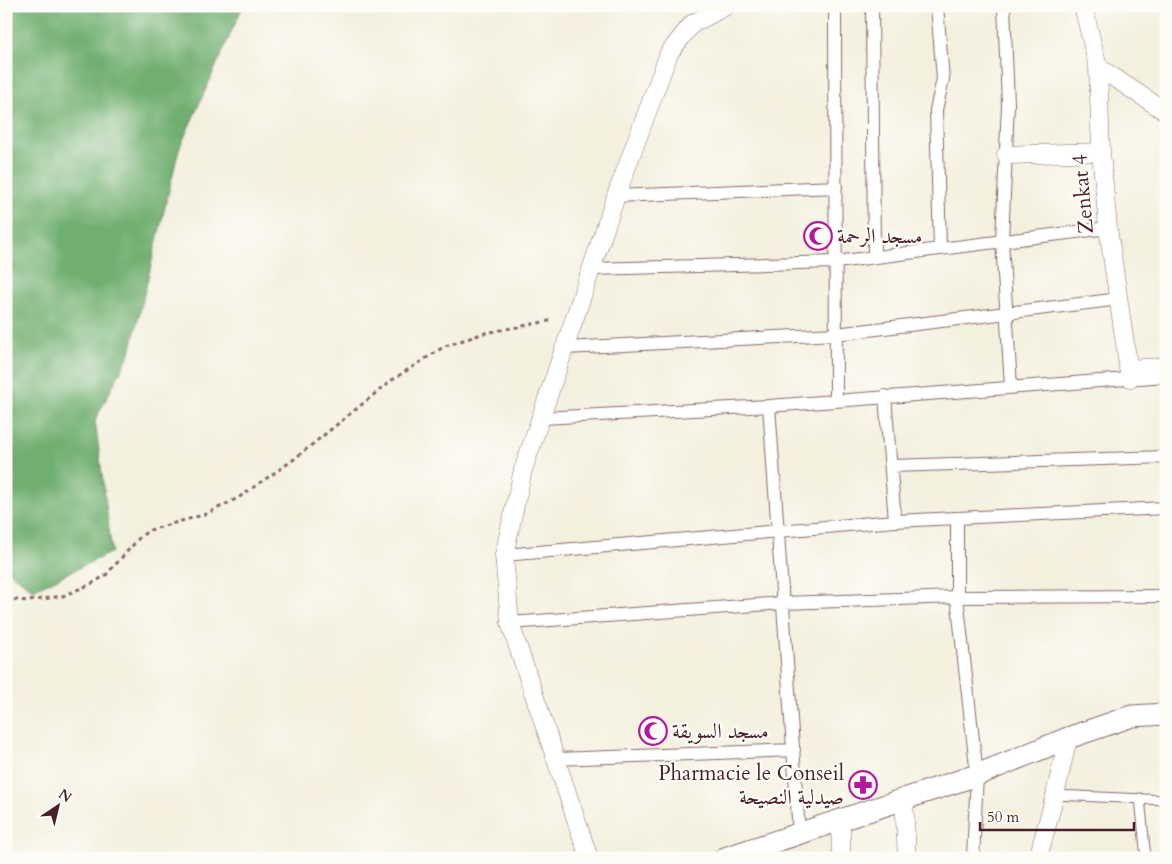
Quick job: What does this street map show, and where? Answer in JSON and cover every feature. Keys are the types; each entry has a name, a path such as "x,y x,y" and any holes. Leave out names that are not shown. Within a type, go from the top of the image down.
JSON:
{"street":[{"path":"589,858 510,623 504,555 523,470 616,196 668,52 692,24 726,6"},
{"path":"835,6 836,401"},
{"path":"872,6 874,256"},
{"path":"937,6 942,79 936,110 940,248"},
{"path":"1004,6 1008,104 1002,241 1011,387"},
{"name":"Zenkat 4","path":"1083,6 1098,67 1101,152 1108,228 1120,298 1129,373"},
{"path":"1098,67 1165,110"},
{"path":"1006,155 1101,152"},
{"path":"616,196 836,188"},
{"path":"592,269 836,262 1108,228"},
{"path":"565,348 836,334 1120,298"},
{"path":"542,418 769,406 1011,387 1129,373 1166,365"},
{"path":"1129,373 1166,376"},
{"path":"885,396 895,521"},
{"path":"769,406 799,833"},
{"path":"891,466 1166,457"},
{"path":"504,555 895,521 1166,508"},
{"path":"957,518 957,597 977,775 973,858"},
{"path":"510,623 783,603 957,597 1166,596"},
{"path":"725,858 977,775 1068,738 1132,716 1166,714"},
{"path":"1038,858 1068,738"},
{"path":"556,759 794,750"},
{"path":"904,799 907,858"},
{"path":"841,819 841,858"}],"lane":[{"path":"1055,795 1166,800"},
{"path":"1140,798 1146,858"}],"path":[{"path":"6,599 28,601 63,596 94,583 106,575 141,536 150,530 206,514 238,498 293,460 392,380 445,346 485,333 576,315"}],"green space":[{"path":"6,6 243,6 179,149 130,353 95,420 112,552 33,590 6,569"}],"place":[{"name":"مسجد الرحمة","path":"818,236"},
{"name":"مسجد السويقة","path":"653,731"},
{"name":"Pharmacie le Conseil صيدلية النصيحة","path":"863,785"}]}
